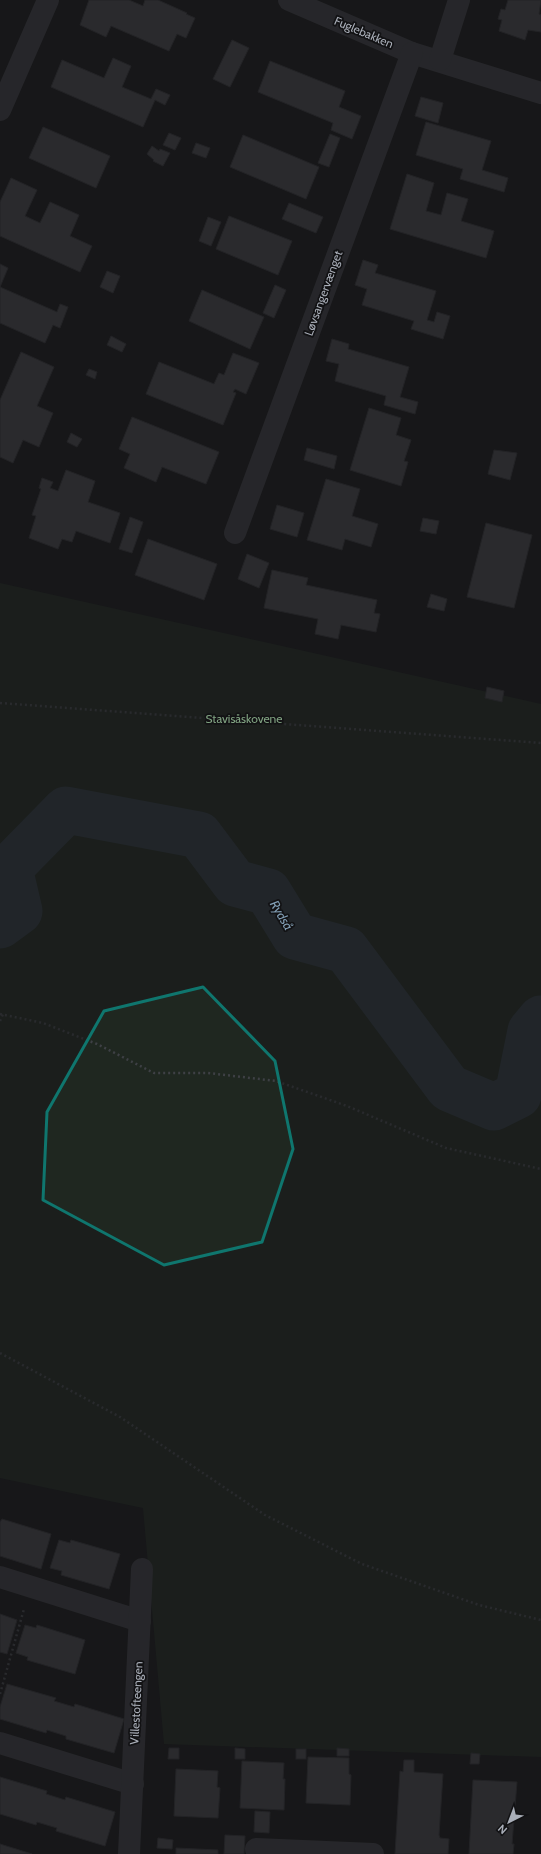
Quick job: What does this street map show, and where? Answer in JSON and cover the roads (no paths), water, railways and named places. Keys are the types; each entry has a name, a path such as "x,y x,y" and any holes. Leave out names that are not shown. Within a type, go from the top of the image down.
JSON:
{"street":[{"path":"0,110 48,0"},
{"name":"Fuglebakken","path":"289,0 412,52 541,93"},
{"path":"440,60 459,0"},
{"name":"Løvsangervænget","path":"235,533 412,52"},
{"name":"Villestofteengen","path":"129,1854 142,1569"},
{"path":"0,1577 140,1621"},
{"path":"0,1743 132,1784"},
{"path":"256,1849 373,1854"}],"waterway":[{"name":"Rydså","path":"0,925 19,911 9,868 66,810 199,835 235,883 268,892 295,936 346,950 449,1088 494,1107 518,1095 531,1031 541,1019"}],"park label":[{"name":"Stavisåskovene","path":"244,718"}]}
